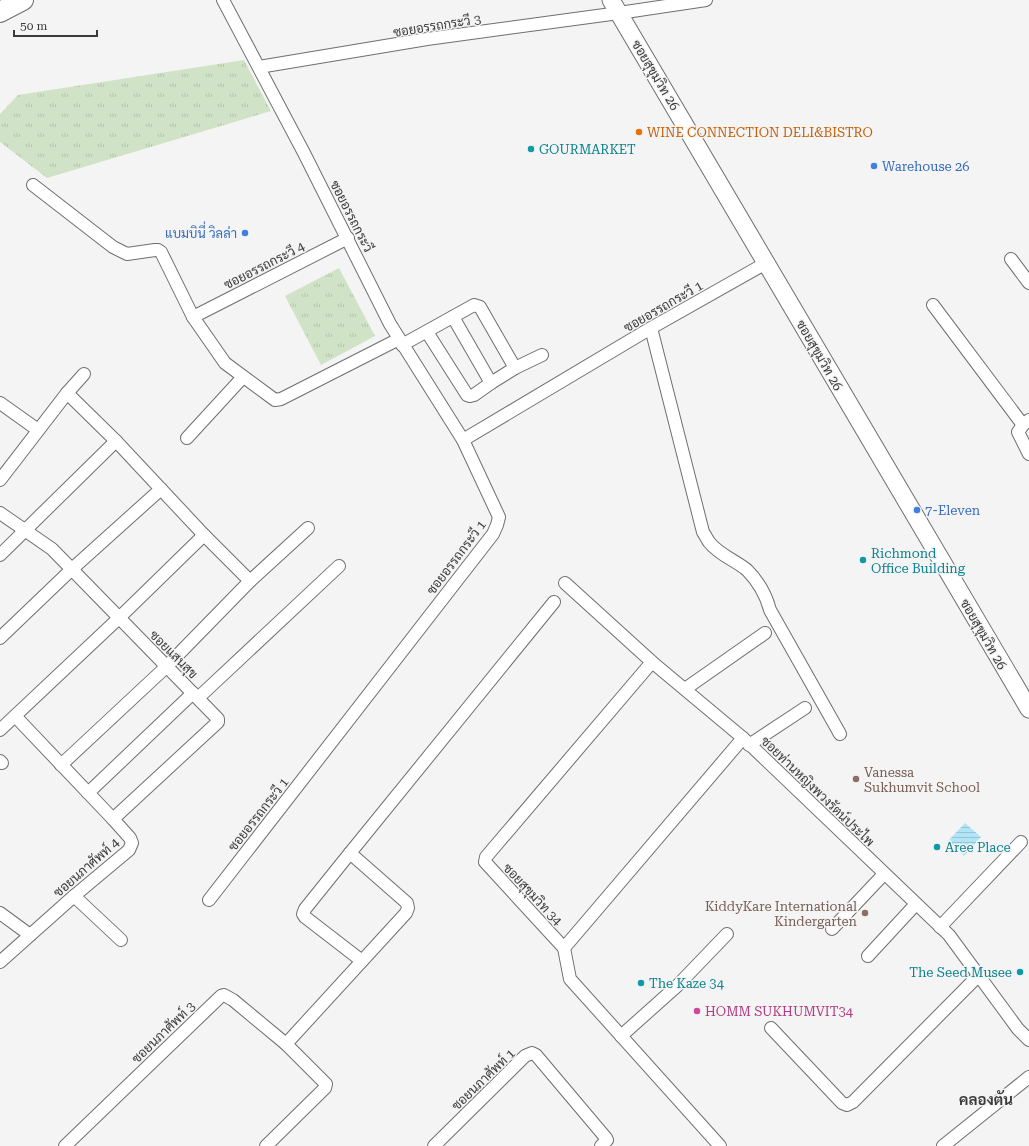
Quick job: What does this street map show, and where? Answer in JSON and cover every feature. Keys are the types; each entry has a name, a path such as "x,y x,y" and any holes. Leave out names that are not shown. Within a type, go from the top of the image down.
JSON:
{"main road":[{"path":"0,12 23,0"}],"street":[{"name":"ซอยอรรถกระวี","path":"223,0 348,238 390,324 463,440"},
{"name":"ซอยอรรถกระวี 3","path":"259,68 615,7 706,0"},
{"name":"ซอยสุขุมวิท 26","path":"615,7 1029,709"},
{"path":"33,185 113,247 122,252 127,254 158,250 161,252 193,317 225,363 275,400 281,400 401,342 427,332 474,305 480,307 515,368"},
{"name":"ซอยอรรถกระวี 4","path":"193,317 348,238"},
{"path":"1011,259 1029,283"},
{"name":"ซอยอรรถกระวี 1","path":"209,900 495,529 499,517 463,440 650,328 766,263"},
{"path":"933,305 1026,423 1019,429 1019,434 1029,454"},
{"path":"453,317 491,383"},
{"path":"650,328 703,532 710,543 721,553 746,570 761,586 768,601 770,610 840,734"},
{"path":"427,332 467,395 470,396 474,395 515,368 542,355"},
{"path":"0,480 67,393 84,374"},
{"path":"187,438 243,377"},
{"path":"67,393 116,441 204,535 250,581"},
{"path":"0,403 38,430"},
{"path":"0,554 116,441"},
{"path":"0,638 72,569 160,489"},
{"name":"ซอยแสนสุข","path":"0,513 52,549 218,718 218,722 113,819"},
{"path":"61,765 166,666 250,581 308,528"},
{"path":"0,730 120,618 204,535"},
{"path":"88,793 339,566"},
{"name":"ซอยท่านหญิงพวงรัตน์ประไพ","path":"565,583 652,662 746,741 949,935 978,976 1029,1040"},
{"path":"362,961 305,917 303,914 305,909 554,602"},
{"path":"685,689 765,633"},
{"name":"ซอยสุขุมวิท 34","path":"564,948 485,860 652,662"},
{"path":"720,1146 570,979 564,948 746,741 805,708"},
{"name":"ซอยนภาศัพท์ 4","path":"0,962 74,896 129,850 132,843 130,838 113,819 15,716"},
{"path":"940,927 1021,842"},
{"path":"266,1146 326,1086 325,1082 286,1044 406,913 408,908 407,903 350,853"},
{"path":"832,929 884,874"},
{"path":"74,896 121,940"},
{"path":"868,956 916,904"},
{"path":"0,913 30,935"},
{"path":"621,1036 677,986 727,934"},
{"path":"770,1028 842,1103 847,1105 853,1102 978,976"},
{"name":"ซอยนภาศัพท์ 3","path":"65,1146 221,996 229,997 286,1044"},
{"name":"ซอยนภาศัพท์ 1","path":"434,1146 525,1056 532,1053 536,1055 606,1138 606,1142 601,1146"},
{"path":"943,1146 1029,1077"}],"green space":[{"path":"244,60 271,111 47,178 0,142 0,114 18,95"},
{"path":"339,268 375,336 321,365 285,296"}],"water":[{"path":"965,823 981,837 964,856 948,841"}],"place":[{"name":"WINE CONNECTION DELI&BISTRO","path":"639,132"},
{"name":"GOURMARKET","path":"531,149"},
{"name":"Warehouse 26","path":"874,166"},
{"name":"แบมบินี่ วิลล่า","path":"245,233"},
{"name":"7-Eleven","path":"917,510"},
{"name":"Richmond Office Building","path":"863,560"},
{"name":"Vanessa Sukhumvit School","path":"856,779"},
{"name":"Aree Place","path":"937,847"},
{"name":"KiddyKare International Kindergarten","path":"865,913"},
{"name":"The Seed Musee","path":"1020,972"},
{"name":"The Kaze 34","path":"641,983"},
{"name":"HOMM SUKHUMVIT34","path":"697,1011"}],"district":[{"name":"คลองตัน","path":"986,1100"}]}
